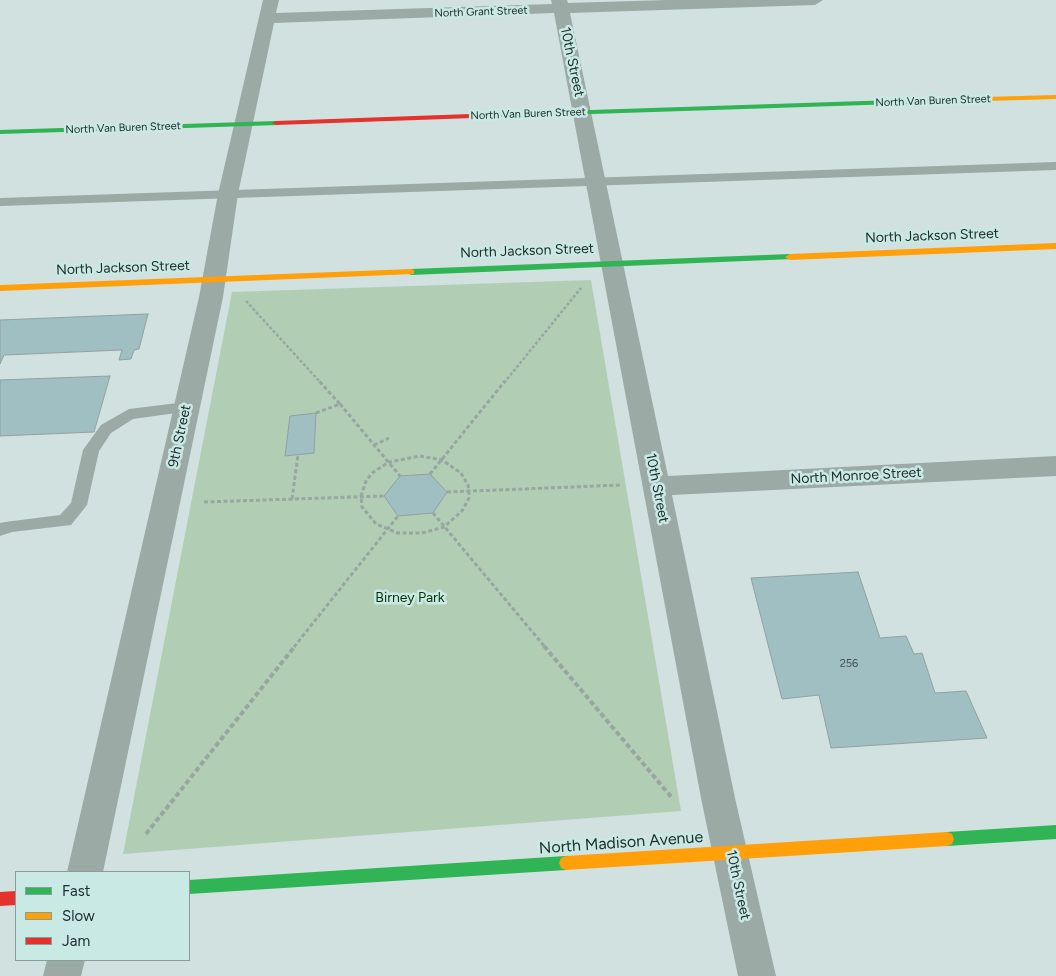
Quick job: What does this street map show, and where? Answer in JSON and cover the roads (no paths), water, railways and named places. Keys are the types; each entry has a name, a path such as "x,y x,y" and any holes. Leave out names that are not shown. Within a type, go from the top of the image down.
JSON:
{"street":[{"name":"North Grant Street","path":"269,9 815,0"},
{"name":"10th Street","path":"560,5 597,183 718,798 757,976"},
{"name":"9th Street","path":"85,871 214,280 228,194 269,9"},
{"name":"North Van Buren Street","path":"0,132 1056,97"},
{"name":"North Jackson Street","path":"0,288 1056,246"},
{"name":"North Monroe Street","path":"656,486 1056,466"},
{"name":"North Madison Avenue","path":"190,887 1056,832"},
{"path":"0,899 15,898"},
{"path":"62,976 66,961"}],"lane":[{"path":"0,202 1056,166"},
{"path":"0,530 11,526 65,521 79,505 91,450 106,429 129,414 186,407"}],"park label":[{"name":"Birney Park","path":"410,598"}]}
